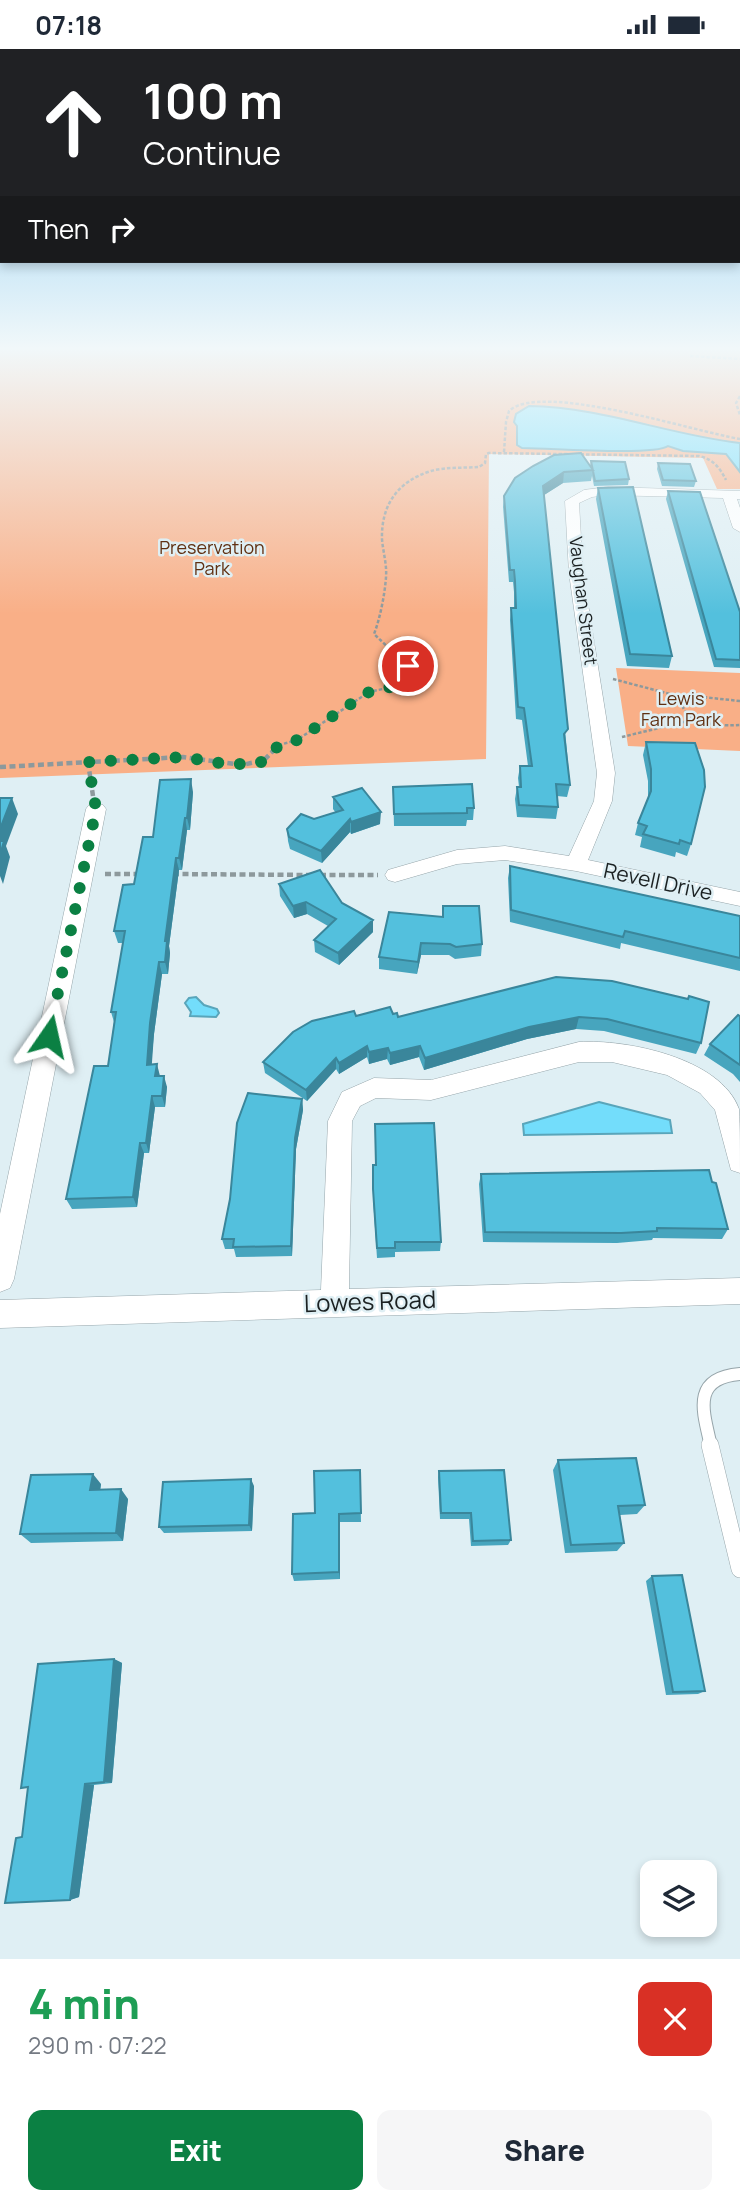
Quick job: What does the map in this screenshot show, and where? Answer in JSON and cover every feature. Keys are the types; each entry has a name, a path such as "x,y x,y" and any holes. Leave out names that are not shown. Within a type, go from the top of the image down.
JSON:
{"street":[{"name":"Vaughan Street","path":"576,864 603,801 606,772 576,573 572,501 589,493 608,491 734,495"},
{"path":"734,495 740,528"},
{"path":"0,1279 96,809"},
{"name":"Revell Drive","path":"395,875 457,857 505,853 576,864 740,899"},
{"path":"335,1304 340,1121 351,1100 374,1087 431,1090 579,1052 603,1050 686,1072 706,1082 726,1107 740,1162"},
{"name":"Lowes Road","path":"0,1314 740,1291"}],"lane":[{"path":"740,1374 723,1374 710,1383 702,1396 703,1413 740,1569"}],"path":[{"path":"503,453 506,436"},
{"path":"721,436 739,439"},
{"path":"506,443 522,452"},
{"path":"0,767 183,757 210,762 256,764 264,761 279,745 297,740 369,692 396,684 408,670 408,666 374,634 382,612 380,603 386,576 382,537 386,505 393,494 411,480 432,471 479,467 485,463 486,453 704,457 720,467 734,495"},
{"path":"613,679 689,699 713,696 740,701"},
{"path":"689,699 682,705 684,711 696,719 721,725 740,725"},
{"path":"622,737 696,719"},
{"path":"88,762 96,809"},
{"path":"106,874 146,874"},
{"path":"172,874 395,875"}],"green space":[{"name":"Preservation Park","path":"0,436 740,436 740,489 717,489 703,458 489,454 486,759 0,778"},
{"name":"Lewis Farm Park","path":"616,668 740,673 740,751 628,746"}],"water":[{"path":"517,436 699,436 740,443 740,472 726,454 683,451 668,446 643,451 622,451 522,448 517,445"},
{"path":"196,997 204,1005 217,1009 219,1013 216,1017 190,1016 191,1012 185,1003 189,998"},
{"path":"599,1102 670,1120 672,1133 524,1135 523,1124"}],"building":[{"path":"581,453 593,470 564,472 543,486 568,729 564,734 570,785 556,784 558,807 519,805 517,787 521,787 520,766 532,766 524,708 518,707 511,608 516,608 515,581 514,570 510,570 504,496 515,478 533,466 554,455"},
{"path":"591,461 625,462 629,479 595,481"},
{"path":"658,463 690,464 696,481 663,480"},
{"path":"633,487 672,656 630,654 598,488"},
{"path":"668,491 700,492 740,612 740,660 716,659"},
{"path":"646,742 695,743 704,770 705,787 691,844 680,840 679,844 643,834 647,826 638,823 651,791 651,769"},
{"path":"191,779 187,818 179,858 176,858 165,941 165,962 159,962 150,1023 147,1065 157,1064 155,1076 164,1076 162,1096 152,1096 146,1143 140,1143 133,1197 66,1199 94,1066 108,1066 116,1012 111,1012 125,931 114,931 123,885 134,884 143,837 153,837 160,780"},
{"path":"472,784 474,808 467,808 467,813 394,814 393,787"},
{"path":"362,788 381,812 351,822 350,819 321,851 289,837 287,829 301,814 314,819 343,810 333,797"},
{"path":"0,798 12,798 0,829"},
{"path":"510,866 740,916 740,958 625,931 623,937 511,910"},
{"path":"320,870 342,903 373,920 338,953 314,940 336,919 306,902 293,906 279,884"},
{"path":"443,906 479,906 482,944 456,947 450,944 421,943 418,962 379,957 389,912 443,917"},
{"path":"556,977 612,981 709,1002 701,1043 607,1019 579,1017 529,1027 425,1058 420,1046 390,1053 388,1048 369,1052 367,1046 339,1063 336,1058 306,1090 263,1062 293,1032 312,1021 354,1011 356,1016 390,1007 398,1017"},
{"path":"740,1016 740,1065 710,1044"},
{"path":"248,1093 302,1099 295,1138 291,1246 233,1247 234,1239 222,1239 230,1199 237,1123"},
{"path":"434,1123 441,1242 395,1242 395,1248 377,1248 373,1189 373,1165 376,1165 375,1124"},
{"path":"709,1170 712,1182 716,1183 728,1229 657,1228 657,1231 621,1233 485,1232 481,1174"},
{"path":"636,1458 645,1505 618,1506 624,1543 571,1545 558,1460"},
{"path":"360,1470 361,1513 339,1514 339,1572 292,1574 293,1514 315,1513 314,1471"},
{"path":"504,1470 511,1540 473,1541 471,1513 441,1513 439,1471"},
{"path":"93,1474 90,1490 121,1489 116,1533 20,1534 31,1475"},
{"path":"251,1479 249,1525 159,1527 163,1482"},
{"path":"682,1575 705,1691 673,1692 652,1576"},
{"path":"114,1659 104,1782 85,1784 70,1900 5,1903 16,1838 22,1837 28,1787 21,1788 38,1664"}],"route":[{"path":"49,1036 96,809 88,762 183,757 226,764 256,764 264,761 279,745 297,740 374,689 386,689 396,684 406,673 408,666"}]}
